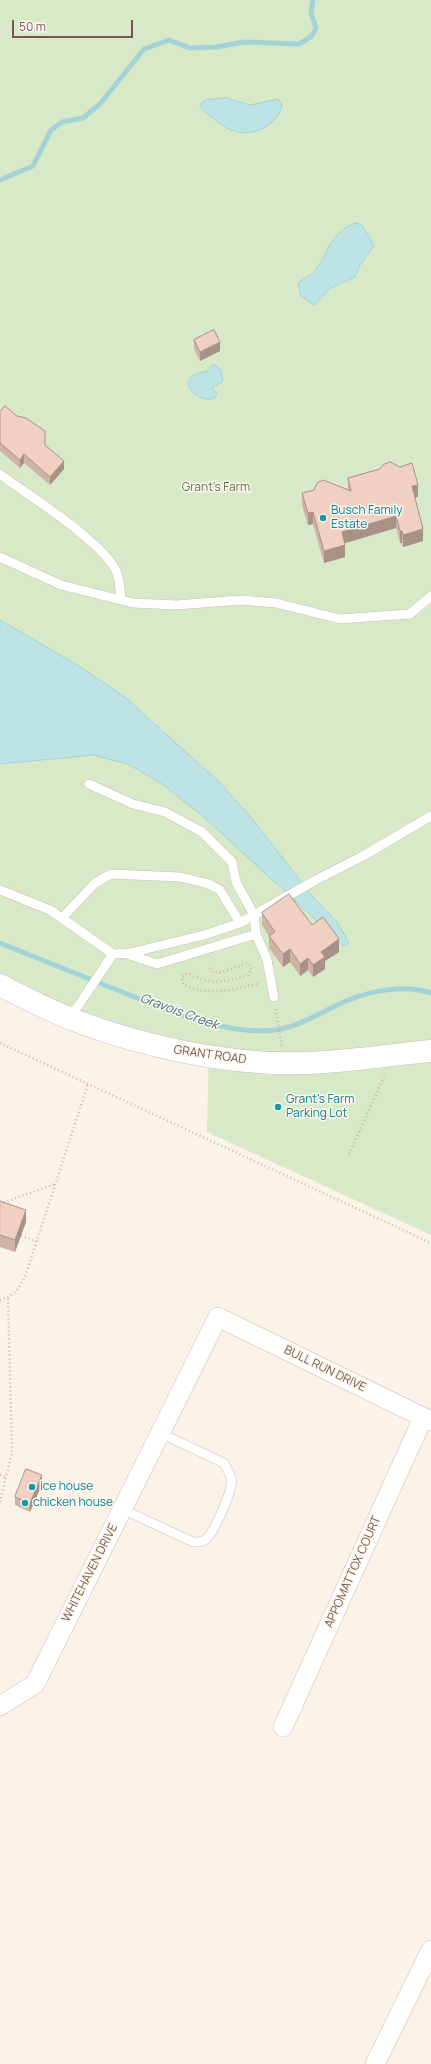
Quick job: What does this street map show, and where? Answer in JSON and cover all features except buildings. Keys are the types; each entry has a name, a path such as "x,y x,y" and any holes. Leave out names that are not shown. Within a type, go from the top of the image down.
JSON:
{"street":[{"name":"GRANT ROAD","path":"0,985 70,1018 102,1030 165,1048 242,1060 305,1063 431,1051"},
{"name":"BULL RUN DRIVE","path":"218,1317 427,1420"},
{"name":"WHITEHAVEN DRIVE","path":"0,1706 35,1684 218,1317"},
{"name":"APPOMATTOX COURT","path":"283,1727 427,1420"},
{"path":"375,2064 431,1950"}],"lane":[{"path":"0,474 83,535 104,554 116,572 122,600"},
{"path":"0,557 61,585 133,603 176,605 241,600 276,603 340,619 410,614 431,596"},
{"path":"89,784 133,804 165,812 202,832 232,862 236,882 254,915 256,934 267,960 274,997"},
{"path":"0,890 50,910 114,954 158,947 240,923 314,881 364,856 431,816"},
{"path":"62,918 95,883 111,874 180,877 209,884 220,890 240,923"},
{"path":"123,953 157,964 256,934"},
{"path":"70,1018 114,954"},
{"path":"122,1509 193,1542 203,1541 209,1536 222,1512 231,1486 230,1473 224,1463 160,1433"}],"path":[{"path":"210,968 211,970 219,973 248,963 252,969 248,975 215,982 200,980 188,973 182,977 183,984 206,992 219,992 270,981"},
{"path":"274,997 283,1048"},
{"path":"0,1043 431,1243"},
{"path":"349,1154 387,1072 379,1072"},
{"path":"0,1300 8,1298 18,1291 25,1277 88,1084"},
{"path":"0,1204 56,1183"},
{"path":"21,1236 36,1241"},
{"path":"0,1502 12,1453 8,1298"},
{"path":"0,1475 7,1478"}],"green space":[{"name":"Grant's Farm","path":"0,0 431,0 431,1235 207,1132 209,1046 168,1038 98,1020 0,975"}],"water":[{"path":"227,98 250,105 278,99 282,105 280,112 270,124 264,128 256,131 241,132 231,130 223,126 205,113 200,105 205,100"},
{"path":"356,223 362,225 374,246 360,265 355,277 331,288 314,305 301,296 298,283 314,271 336,236 347,227"},
{"path":"214,365 221,370 223,381 212,388 217,394 215,398 202,398 191,390 188,382 197,373 206,372"},
{"path":"0,620 79,666 126,698 220,783 249,815 313,897 337,922 349,943 344,946 205,818 162,784 128,764 93,755 0,764"}],"waterway":[{"path":"0,180 33,166 51,130 62,122 83,118 100,104 144,49 169,40 190,48 216,47 245,42 299,44 312,36 316,28 311,13 313,0"},
{"name":"Gravois Creek","path":"0,943 177,1013 210,1024 245,1030 263,1031 283,1029 348,1000 383,990 407,989 431,993"}],"place":[{"name":"Busch Family Estate","path":"323,518"},
{"name":"Grant's Farm Parking Lot","path":"278,1107"},
{"name":"ice house","path":"32,1487"},
{"name":"chicken house","path":"25,1503"}]}
